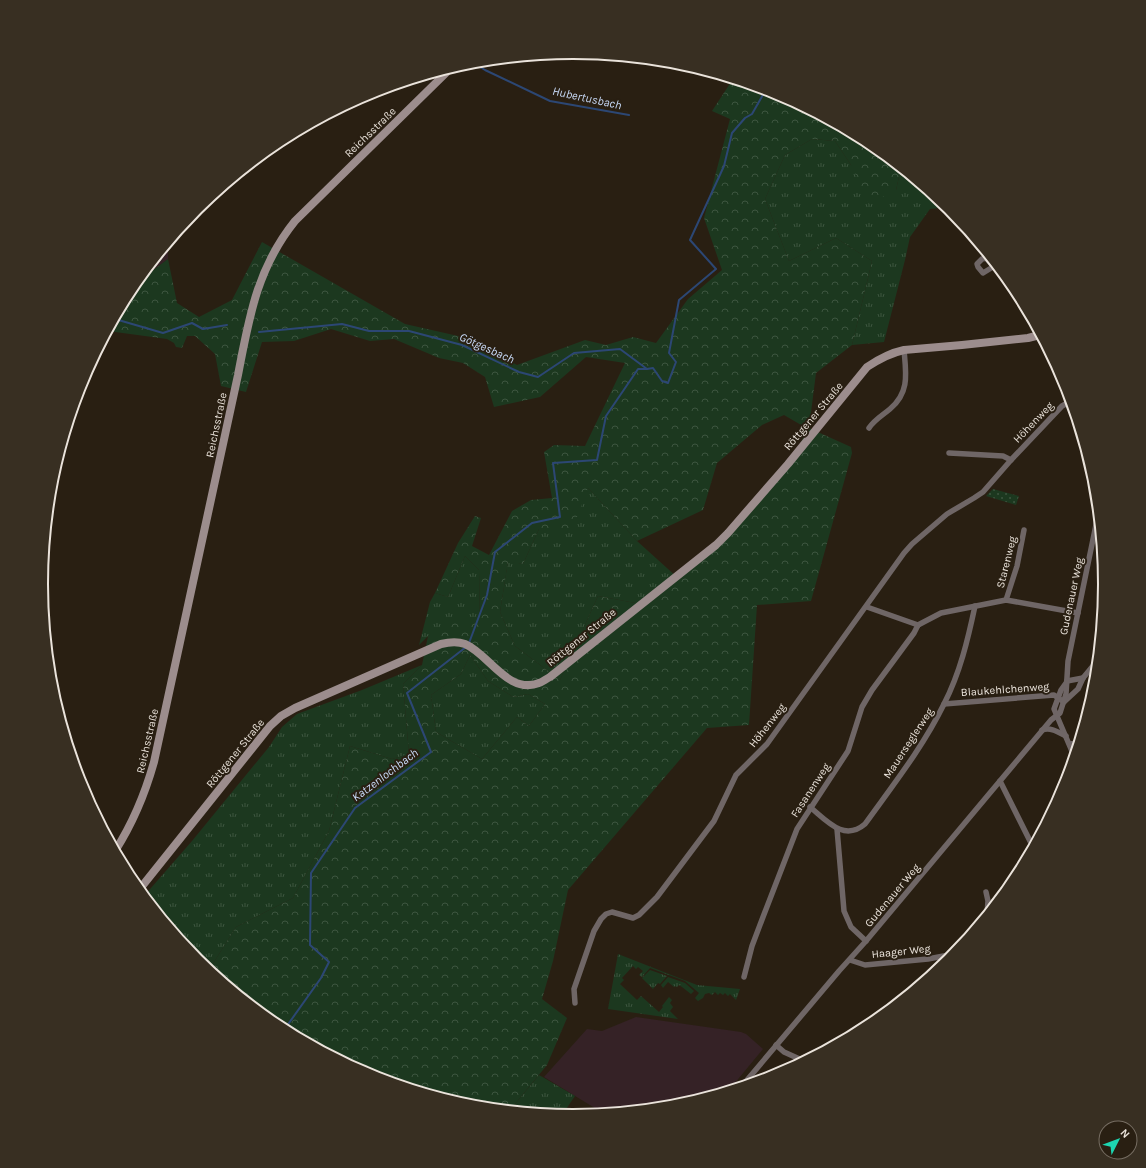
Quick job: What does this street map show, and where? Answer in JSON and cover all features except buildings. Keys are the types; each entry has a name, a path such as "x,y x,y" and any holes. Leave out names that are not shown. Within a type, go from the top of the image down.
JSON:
{"street":[{"name":"Reichsstraße","path":"118,846 127,832 139,806 154,762 256,290 276,248 294,221 437,77"},
{"name":"Röttgener Straße","path":"143,885 270,726 281,716 295,708 451,641 464,643 472,647 503,675 514,682 527,685 538,683 550,677 716,545 788,464 867,368 882,357 895,351 956,346 1036,336"},
{"path":"869,428 873,422 894,405 902,393 906,376 904,350"},
{"name":"Höhenweg","path":"575,1003 574,989 594,931 601,919 606,914 612,912 633,918 639,915 657,897 714,821 736,775 767,744 909,548 947,514 982,492 1062,406 1066,404"},
{"path":"948,453 1003,456 1011,460"},
{"name":"Gudenauer Weg","path":"748,1079 850,960 1041,731 1056,715 1060,713 1066,694 1068,661 1095,529"},
{"name":"Starenweg","path":"1006,600 1017,566 1024,530"},
{"path":"867,607 902,618 918,625 941,613 1006,600 1078,614"},
{"name":"Mauerseglerweg","path":"837,829 853,831 865,824 917,751 944,704 957,673 968,644 975,606"},
{"name":"Fasanenweg","path":"744,977 752,946 797,829 848,751 862,707 872,690 914,633 918,625"},
{"path":"1064,702 1078,689 1083,678 1091,669"},
{"path":"1067,681 1083,678"},
{"name":"Gudenauer Weg","path":"1056,715 1054,709 1067,681"},
{"name":"Blaukehlchenweg","path":"944,704 1054,694 1064,702"},
{"path":"1056,715 1071,748"},
{"path":"1041,731 1047,729 1054,730 1066,736"},
{"path":"1000,781 1031,842"},
{"path":"810,808 837,829 844,911 851,927 866,941"},
{"path":"986,892 988,907"},
{"name":"Haager Weg","path":"850,960 865,965 928,960 942,957"},
{"path":"776,1045 784,1052 798,1058"}],"shaded area":[{"path":"168,250 168,259 150,272"},
{"path":"636,1017 741,1032 746,1034 763,1049 735,1083 675,1099 642,1105 595,1108 544,1077 587,1029 602,1031"}],"green space":[{"path":"730,83 774,99 836,129 865,147 900,173 896,190 869,204 851,165 835,141 812,139 785,155 765,199 789,261 836,238 872,261 852,345 816,373 809,428 851,447 852,453 811,601 757,605 749,725 707,728 568,890 553,961 542,999 567,1018 547,1065 513,1106 471,1099 404,1081 372,1069 310,1039 253,1001 212,965 236,927 293,898 329,831 350,746 392,759 409,754 403,684 422,665 428,636 459,618 480,624 479,570 465,556 448,597 435,593 458,543 475,516 481,518 472,546 489,555 512,511 531,500 552,498 544,452 554,445 585,446 625,363 586,357 540,397 494,407 485,377 463,363 439,358 394,339 370,341 331,329 294,341 262,342 246,392 221,386 215,354 195,336 187,336 182,348 176,347 174,343 167,339 113,332 136,292 150,272 168,259 177,303 199,317 232,300 262,242 405,324 467,338 517,365 585,340 606,345 633,337 656,343 688,299 722,270 704,218 730,119 712,111","holes":["784,415 808,429 791,461 720,545 646,605 598,596 560,680 515,646 500,612 508,562 523,564 539,529 571,533 588,488 637,541 703,510 717,463 762,425","470,655 488,681 513,697 528,694 545,704 529,726 517,717 482,759 436,732 431,695 461,674"]},
{"path":"812,139 835,141 851,165 896,190 900,173 939,208 930,209 910,237 884,342 852,345 872,261 836,238 789,261 765,199 785,155"},
{"path":"588,488 637,541 678,578 646,605 598,596 560,680 515,646 500,612 508,561 523,564 539,529"},
{"path":"993,489 1019,496 1016,505 986,496"},
{"path":"465,556 479,570 480,624 428,636 419,645 430,602 435,593 448,597"},
{"path":"470,655 488,681 513,697 528,694 545,704 529,726 517,717 482,759 436,732 431,695 461,674"},
{"path":"422,665 403,684 409,754 392,759 350,746 329,831 293,898 236,927 212,965 178,930 147,892 192,841 269,747 282,727 297,714 362,690"},
{"path":"618,954 697,985 740,989 736,1000 730,994 728,996 725,993 723,995 720,993 718,995 715,992 712,995 709,993 705,994 703,998 698,1001 695,998 699,993 685,981 650,968 642,977 639,975 643,971 638,967 636,969 633,966 622,978 624,980 620,984 637,1000 641,996 659,1012 669,997 672,1000 670,1003 673,1007 670,1011 678,1019 608,1009"},
{"path":"650,970 667,976 653,989 642,978"},
{"path":"668,977 685,983 694,991 691,994 679,985 674,987 668,982 663,988 661,985"},
{"path":"539,1075 575,1096 566,1109 513,1106"}],"waterway":[{"name":"Hubertusbach","path":"481,67 550,101 629,115"},
{"name":"Götgesbach","path":"469,643 487,595 495,552 532,523 560,517 553,463 597,460 606,416 638,369 653,368 662,381 668,383 676,362 669,353 679,300 716,269 690,240 724,166 732,133 745,118 752,114 763,95"},
{"name":"Götgesbach","path":"119,320 163,333 192,323 203,329 227,325"},
{"name":"Götgesbach","path":"259,332 342,324 369,331 409,331 462,345 519,372 538,377 574,353 620,349 647,369"},
{"name":"Katzenlochbach","path":"288,1025 321,978 329,962 310,945 311,873 355,808 431,752 407,693 466,647"}]}
